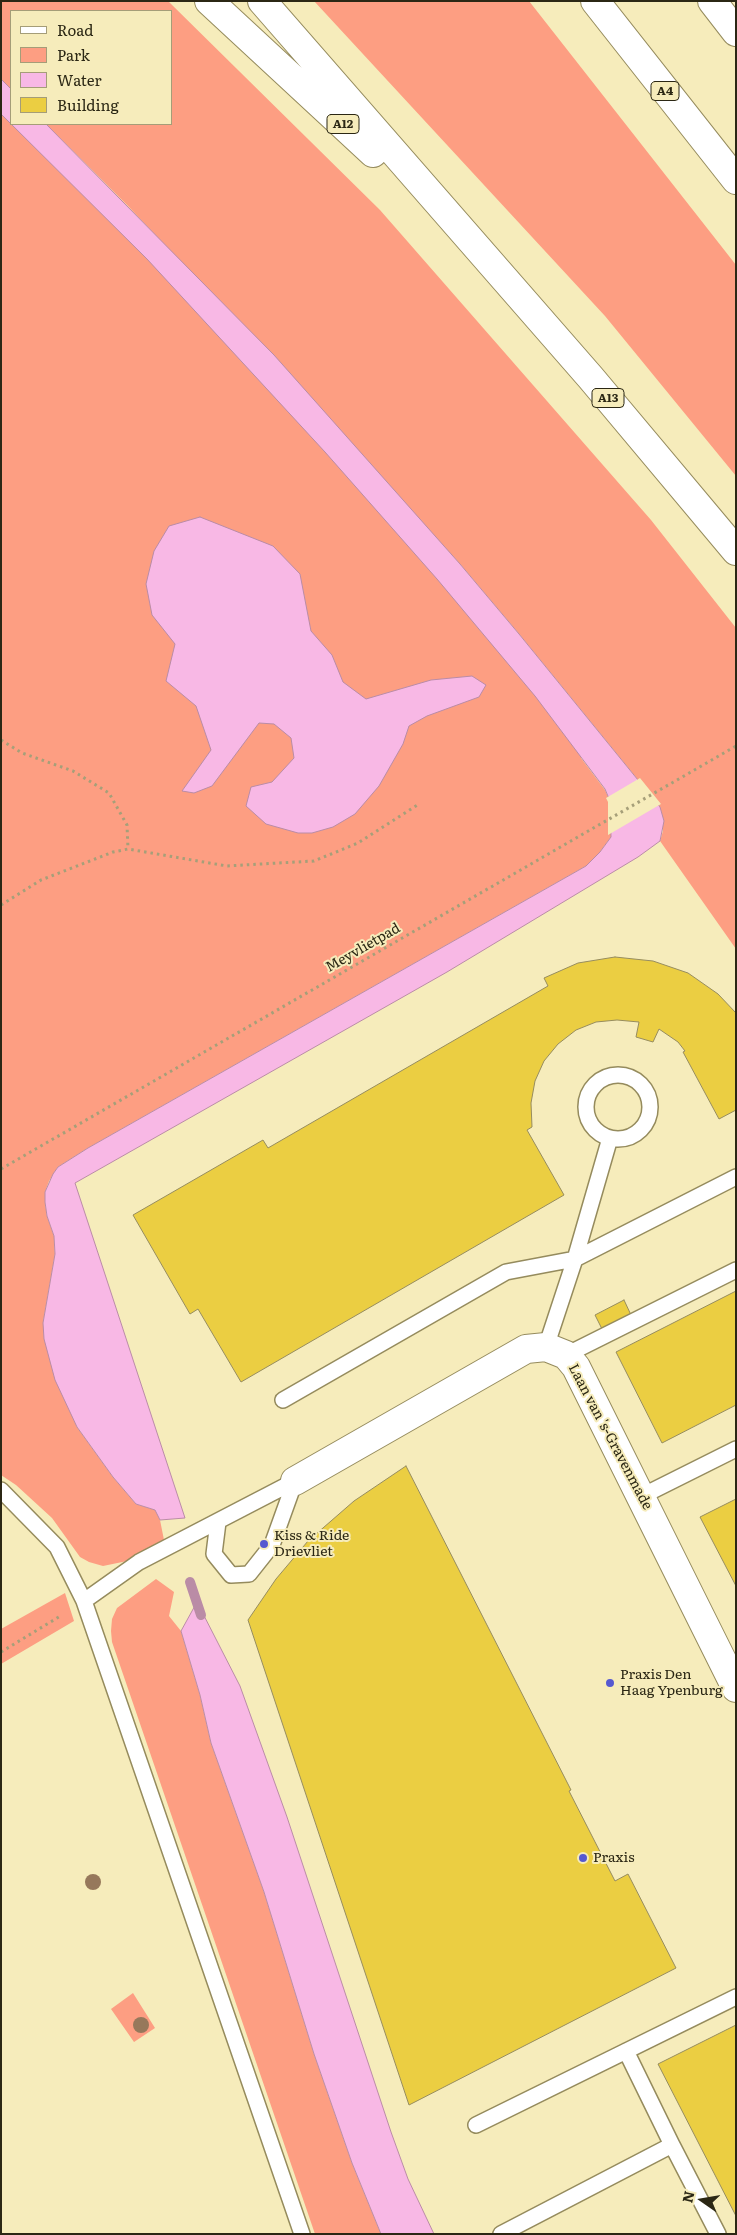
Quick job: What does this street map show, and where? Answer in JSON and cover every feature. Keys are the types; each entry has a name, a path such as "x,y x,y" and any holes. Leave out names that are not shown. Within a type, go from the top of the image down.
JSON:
{"main road":[{"name":"A12","path":"209,1 476,248"},
{"name":"A13","path":"262,1 591,378 736,551"},
{"name":"A4","path":"595,1 736,180"},
{"path":"712,1 736,32"},
{"path":"296,1481 526,1349 556,1351"},
{"name":"Laan van 's-Gravenmade","path":"556,1351 576,1367 642,1496 730,1659 736,1688"}],"lane":[{"path":"621,1074 631,1077 640,1083 650,1101 650,1112 647,1122 632,1136 622,1139 610,1138 592,1127 587,1118 586,1102 592,1086 600,1079 610,1075 621,1074"},
{"path":"556,1351 575,1259 610,1138"},
{"path":"283,1400 506,1272 575,1259 736,1176"},
{"path":"556,1351 736,1270"},
{"path":"642,1496 736,1449"},
{"path":"84,1601 139,1562 296,1481"},
{"path":"218,1522 214,1554 231,1575 249,1574 272,1545 296,1481"},
{"path":"1,1490 57,1547 84,1601 302,2234"},
{"path":"476,2125 736,1997"},
{"path":"626,2051 714,2232"},
{"path":"501,2234 672,2145"}],"path":[{"path":"1,740 22,753 73,771 109,793 127,825 128,849"},
{"name":"Meyvlietpad","path":"1,1169 736,746"},
{"path":"1,905 41,880 113,852 128,849 227,866 314,861 358,843 419,804"},
{"path":"1,1652 84,1601"}],"green space":[{"path":"1,1 168,1 380,210 651,520 736,628 736,949 660,841 663,831 660,807 519,634 460,564 129,207 47,125 172,125 172,10 10,10 10,88 1,79"},
{"path":"314,1 529,1 736,265 736,476 605,316"},
{"path":"1,97 10,125 28,125 597,749 581,758 605,790 610,801 611,837 586,866 88,1148 58,1167 49,1181 45,1192 47,1216 54,1236 55,1254 43,1323 77,1427 113,1477 136,1504 156,1510 164,1540 132,1560 103,1566 89,1562 80,1557 52,1518 16,1485 1,1475"},
{"path":"156,1579 174,1592 169,1616 181,1631 200,1695 211,1743 264,1892 314,2054 352,2163 381,2234 315,2234 112,1642 112,1619 117,1608"},
{"path":"65,1593 74,1621 1,1664 1,1629"},
{"path":"133,1993 155,2028 134,2042 111,2009"}],"water":[{"path":"1,79 10,88 10,123 1,114"},
{"path":"12,125 47,125 274,355 460,564 519,634 660,807 664,821 660,841 638,857 447,972 75,1183 185,1518 160,1520 155,1510 136,1504 113,1477 77,1427 55,1380 44,1339 43,1323 55,1254 54,1236 47,1216 45,1202 45,1192 53,1174 58,1167 88,1148 586,866 611,837 610,801 605,789 535,696 437,579 325,452 147,259"},
{"path":"200,517 273,546 300,574 311,631 332,655 343,682 366,699 431,680 472,676 486,685 479,697 427,716 409,726 403,744 379,786 355,814 333,827 312,833 298,833 266,824 246,806 251,787 272,782 294,758 291,738 274,724 259,723 212,786 194,793 182,791 211,750 196,706 166,681 175,644 152,615 146,584 154,551 169,526"},
{"path":"197,1602 240,1686 287,1817 391,2132 408,2179 434,2234 381,2234 352,2163 314,2054 264,1892 211,1743 200,1695 181,1631"}],"pier":[{"path":"640,778 661,804 608,835 608,802 606,798"}],"building":[{"path":"615,957 653,961 688,973 718,994 736,1013 736,1110 719,1119 683,1052 685,1051 678,1042 659,1029 653,1042 636,1037 639,1022 617,1020 596,1022 576,1030 558,1044 544,1061 535,1081 531,1103 532,1127 527,1130 564,1195 241,1382 198,1309 190,1314 133,1215 263,1140 268,1148 548,986 544,978 578,963"},
{"path":"736,1291 736,1405 662,1443 616,1352"},
{"path":"624,1300 631,1315 602,1329 595,1315"},
{"path":"406,1466 571,1790 569,1791 615,1881 628,1874 676,1968 409,2105 248,1620 276,1579 308,1541 354,1501"},
{"path":"736,1499 736,1586 700,1517"},
{"path":"736,2025 736,2216 658,2064"}],"waterway":[{"path":"190,1582 201,1615"}],"place":[{"name":"Kiss & Ride Drievliet","path":"264,1544"},
{"name":"Praxis Den Haag Ypenburg","path":"610,1683"},
{"name":"Praxis","path":"583,1858"}]}
